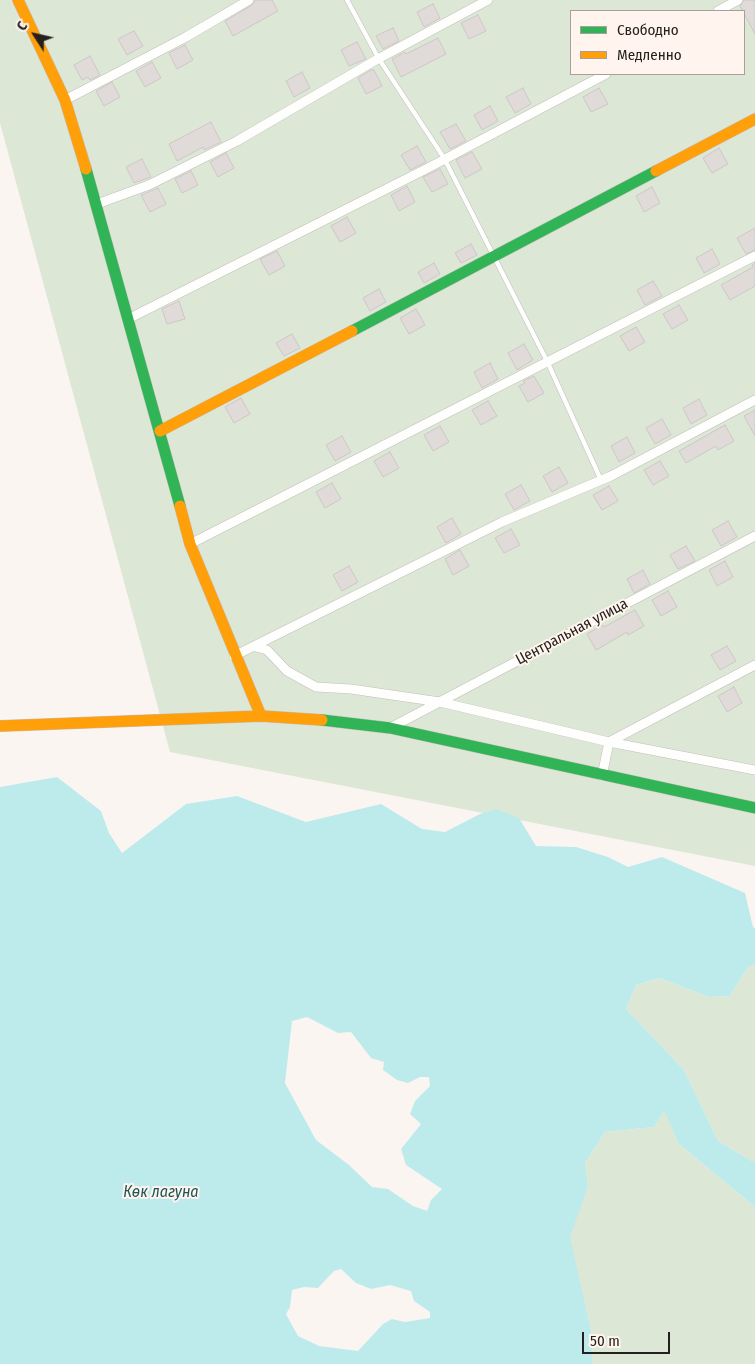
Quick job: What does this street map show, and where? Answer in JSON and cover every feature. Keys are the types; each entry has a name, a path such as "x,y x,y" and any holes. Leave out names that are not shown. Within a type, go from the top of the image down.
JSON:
{"street":[{"path":"18,0 65,100 130,318 190,544 234,656 261,716"},
{"path":"65,100 186,37 249,0"},
{"path":"97,204 149,185 237,141 379,59 488,0"},
{"path":"720,10 738,0"},
{"path":"130,318 428,168 604,75"},
{"path":"160,431 755,119"},
{"path":"190,544 755,256"},
{"path":"234,656 256,647 502,522 601,480 755,400"},
{"name":"Центральная улица","path":"390,728 755,536"},
{"path":"256,647 267,650 288,671 316,687 351,689 440,702 609,742 755,770"},
{"path":"609,742 755,665"},
{"path":"0,726 261,716 332,721 390,728 755,808"},
{"path":"602,776 609,742"}],"lane":[{"path":"347,0 379,59 444,158 546,361 601,480"}],"green space":[{"path":"0,0 755,0 755,866 170,752 0,123"},
{"path":"755,964 755,1163 718,1141 684,1070 626,1009 636,985 659,978 709,997 730,996 748,967"},
{"path":"664,1110 679,1144 755,1207 755,1364 592,1364 592,1335 569,1237 588,1187 585,1163 605,1132 654,1127"}],"water":[{"name":"Көк лагуна","path":"57,777 101,811 109,833 122,853 186,804 237,796 306,822 381,804 422,829 445,832 480,814 496,809 519,818 536,846 576,847 608,857 628,867 662,857 745,893 753,927 755,928 755,964 748,967 730,996 709,997 659,978 636,985 626,1009 684,1070 718,1141 755,1163 755,1207 679,1144 664,1111 654,1127 605,1132 585,1163 588,1187 570,1237 592,1335 592,1364 0,1364 0,787","holes":["307,1017 338,1033 351,1032 371,1058 384,1062 383,1070 397,1080 408,1083 420,1077 429,1077 430,1086 415,1101 410,1114 421,1124 401,1149 406,1165 442,1189 431,1200 427,1211 413,1206 388,1189 372,1187 349,1165 316,1140 285,1083 292,1021","341,1269 356,1283 371,1289 390,1285 411,1291 414,1301 430,1312 430,1318 405,1322 392,1319 383,1324 358,1351 319,1346 298,1336 286,1314 290,1307 292,1290 304,1287 318,1288 334,1271"]}],"building":[{"path":"255,0 272,0 278,11 233,36 225,21 252,5"},
{"path":"744,0 755,0 755,34 745,15 745,10 742,10 740,6"},
{"path":"433,4 440,18 424,27 417,12"},
{"path":"478,15 486,31 469,39 461,23"},
{"path":"393,28 399,41 383,49 376,36"},
{"path":"134,31 143,46 127,55 118,39"},
{"path":"438,38 446,54 401,77 392,59"},
{"path":"357,42 366,59 349,66 341,50"},
{"path":"185,45 193,60 177,69 169,53"},
{"path":"90,56 100,75 90,80 88,77 82,80 74,65"},
{"path":"152,62 161,78 145,87 136,71"},
{"path":"374,70 382,86 366,94 358,78"},
{"path":"302,72 310,88 294,97 286,81"},
{"path":"112,82 120,97 104,106 96,91"},
{"path":"523,88 531,104 515,113 506,97"},
{"path":"599,88 608,104 591,112 583,97"},
{"path":"490,106 498,121 482,130 474,115"},
{"path":"211,122 221,142 204,150 203,147 177,161 169,144"},
{"path":"456,124 466,141 450,149 440,132"},
{"path":"417,146 426,162 410,170 401,155"},
{"path":"719,148 728,164 712,173 703,158"},
{"path":"472,152 482,169 465,178 456,160"},
{"path":"226,153 234,168 218,177 210,162"},
{"path":"142,159 151,177 134,183 126,167"},
{"path":"440,169 448,184 432,192 423,177"},
{"path":"191,171 198,185 182,193 175,179"},
{"path":"407,186 415,202 399,211 391,195"},
{"path":"652,187 660,203 644,212 636,196"},
{"path":"158,188 166,204 150,212 141,195"},
{"path":"347,217 356,233 340,242 331,226"},
{"path":"755,228 755,250 746,254 737,238"},
{"path":"471,244 477,255 461,263 455,253"},
{"path":"712,249 720,264 704,273 696,258"},
{"path":"277,251 285,266 269,275 260,259"},
{"path":"434,263 440,274 424,283 418,272"},
{"path":"755,263 755,286 730,300 721,285 753,267 752,265"},
{"path":"653,281 662,296 645,305 637,290"},
{"path":"379,289 386,302 370,311 363,298"},
{"path":"179,301 185,319 167,324 162,309"},
{"path":"679,305 688,320 672,329 663,314"},
{"path":"416,309 425,325 409,334 400,318"},
{"path":"636,327 645,342 629,351 620,336"},
{"path":"292,334 300,348 284,356 276,343"},
{"path":"524,344 533,360 517,370 508,353"},
{"path":"490,363 498,379 482,388 474,372"},
{"path":"534,376 544,393 528,402 519,386 525,383 523,381"},
{"path":"241,398 250,414 234,423 225,407"},
{"path":"699,399 707,415 691,424 683,408"},
{"path":"488,401 497,416 481,425 472,410"},
{"path":"755,410 755,436 744,416"},
{"path":"662,419 671,435 655,444 646,428"},
{"path":"725,425 734,441 718,450 716,446 686,463 679,451"},
{"path":"440,426 449,442 433,451 424,435"},
{"path":"342,436 351,452 335,461 326,445"},
{"path":"627,437 635,453 619,462 611,446"},
{"path":"390,452 399,468 383,477 374,461"},
{"path":"660,461 669,476 653,485 644,470"},
{"path":"559,467 568,483 552,492 543,476"},
{"path":"332,483 341,499 325,508 316,492"},
{"path":"521,485 530,501 514,510 505,494"},
{"path":"609,486 618,501 602,510 593,495"},
{"path":"452,518 461,534 446,543 437,527"},
{"path":"728,521 737,537 721,546 712,530"},
{"path":"511,529 520,545 504,553 495,538"},
{"path":"686,546 695,561 678,569 670,555"},
{"path":"460,550 469,566 453,575 445,559"},
{"path":"725,561 733,577 717,586 709,570"},
{"path":"349,566 358,582 342,591 333,575"},
{"path":"643,570 650,584 634,593 627,579"},
{"path":"668,591 677,607 661,616 652,600"},
{"path":"635,610 644,626 628,635 627,632 596,650 587,634"},
{"path":"727,646 736,661 720,670 711,655"},
{"path":"734,687 742,703 727,712 718,696"}],"traffic: fast":[{"path":"86,169 180,506"},
{"path":"352,331 656,171"},
{"path":"322,720 390,728 755,808"}],"traffic: slow":[{"path":"18,0 65,100 86,169"},
{"path":"656,171 755,119"},
{"path":"160,431 352,331"},
{"path":"180,506 190,544 261,716"},
{"path":"0,726 261,716 322,720"}]}
